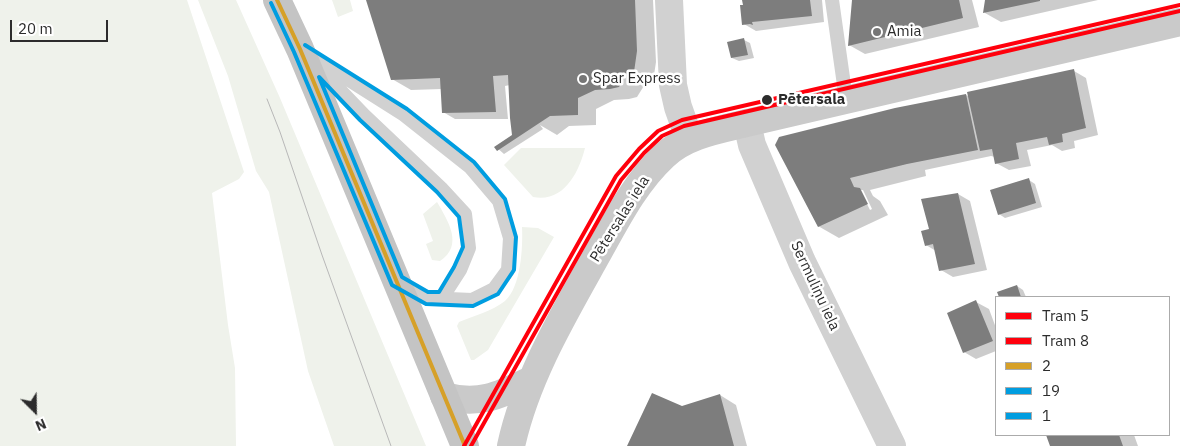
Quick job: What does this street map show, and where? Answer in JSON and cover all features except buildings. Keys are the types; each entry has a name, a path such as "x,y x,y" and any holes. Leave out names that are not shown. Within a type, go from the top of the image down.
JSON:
{"main road":[{"path":"276,0 300,48 465,446"},
{"path":"285,0 300,48"}],"street":[{"path":"669,0 673,85 678,107 689,138"},
{"name":"Pētersalas iela","path":"511,446 531,380 577,290 627,202 645,176 664,155 689,138 747,122 1180,22"},
{"name":"Sermuliņu iela","path":"747,122 752,145 802,262 892,446"},
{"path":"444,396 458,400 491,398 531,380"}],"lane":[{"path":"832,0 846,99"},
{"path":"300,48 364,115 441,188 465,214 469,248 460,270 442,298"},
{"path":"300,48 402,114 470,167 499,201 510,238 508,270 494,290 472,300 426,298 397,281"}],"shaded area":[{"path":"0,0 187,0 244,172 239,179 212,193 235,368 236,446 0,446"},
{"path":"198,0 236,0 280,98 426,446 334,446 308,371 269,192 256,171 228,76"},
{"path":"332,0 350,0 353,11 338,17"},
{"path":"521,148 585,148 579,167 568,184 553,195 544,198 533,197 504,165"},
{"path":"437,202 452,233 451,248 440,261 432,260 426,244 433,241 423,214"},
{"path":"522,227 538,228 554,237 488,350 474,360 471,360 457,326 459,322 500,305 510,295 515,286 520,266"}],"tram line":[{"name":"5","path":"464,446 616,176 639,149 658,131 682,120 1180,5"},
{"name":"8","path":"471,446 621,180 644,153 662,136 684,126 1180,11"},
{"path":"267,99 391,446"}],"transit line":[{"name":"2","path":"277,0 300,49 465,446"},
{"name":"19","path":"271,3 294,52 392,285 426,304 473,306 498,294 514,270 516,237 505,199 474,162 407,109 305,45"},
{"name":"1","path":"319,77 360,120 437,192 459,217 463,247 439,292 428,292 402,277 319,77"}],"place":[{"name":"Amia","path":"877,32"},
{"name":"Spar Express","path":"583,79"},
{"name":"Pētersala","path":"767,100"}]}
